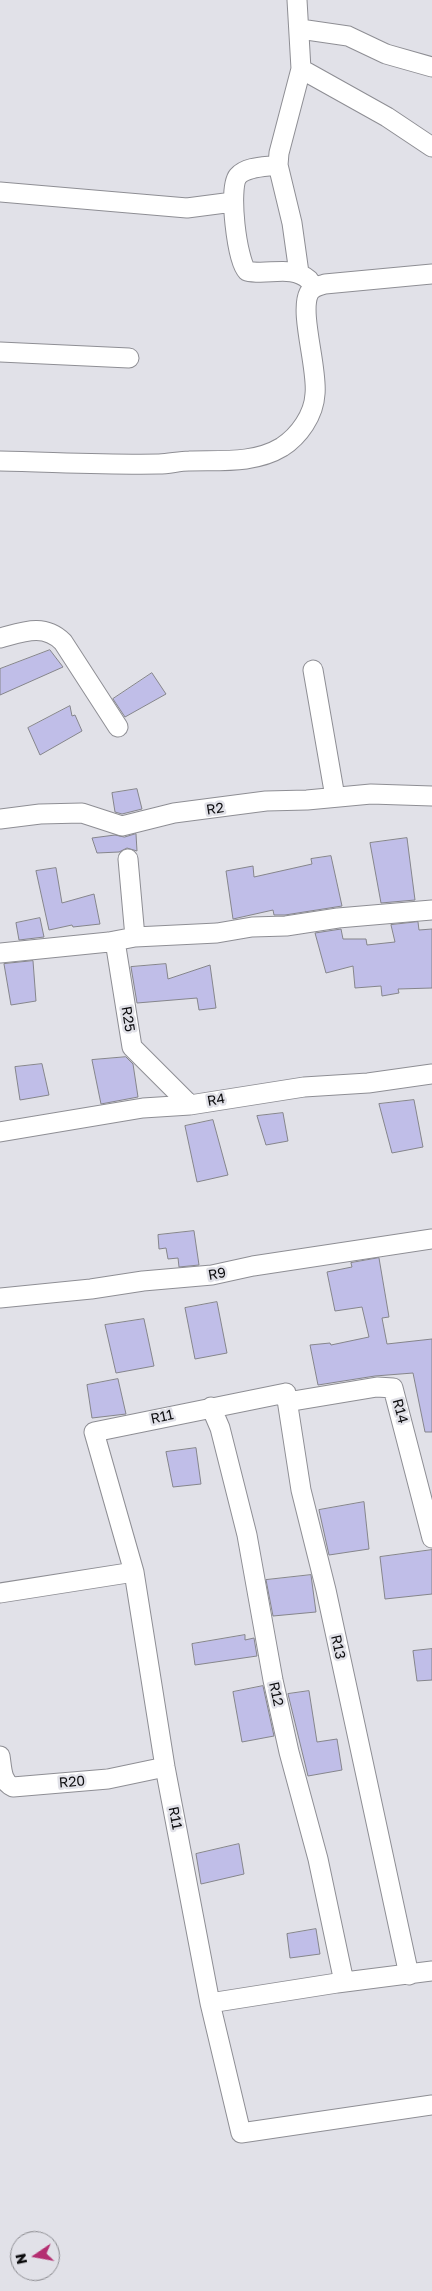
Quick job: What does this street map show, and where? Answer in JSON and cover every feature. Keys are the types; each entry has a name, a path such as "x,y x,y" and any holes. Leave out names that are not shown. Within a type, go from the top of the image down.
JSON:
{"street":[{"path":"297,0 301,69 278,153 278,165 292,224 299,273"},
{"path":"300,29 348,36 386,54 432,67"},
{"path":"301,69 387,117 432,147"},
{"path":"278,165 242,172 236,178 234,202 242,266 247,271 255,273 290,271 299,273 315,286"},
{"path":"0,192 187,208 234,202"},
{"path":"0,460 160,464 189,461 234,461 256,457 280,448 295,436 308,418 315,396 307,301 309,293 315,286 432,274"},
{"path":"0,352 129,358"},
{"path":"0,638 34,630 47,631 56,635 118,727"},
{"path":"313,670 335,798"},
{"name":"R2","path":"0,819 40,814 82,814 122,826 174,814 266,801 335,798 371,794 432,796"},
{"path":"128,859 135,937"},
{"path":"0,953 115,941 135,937 286,926 338,918 432,910"},
{"name":"R25","path":"115,941 132,1047 190,1105"},
{"name":"R4","path":"0,1132 143,1108 190,1105 304,1087 368,1083 432,1074"},
{"name":"R9","path":"0,1298 212,1275 253,1266 432,1239"},
{"name":"R14","path":"287,1402 378,1387 393,1388 432,1538"},
{"path":"211,1407 286,1393 287,1402"},
{"name":"R13","path":"287,1402 301,1490 326,1590 409,1975"},
{"name":"R11","path":"211,1407 94,1432 134,1572 165,1767 210,2004 241,2133 432,2105"},
{"name":"R12","path":"211,1407 220,1428 247,1536 273,1680 289,1752 318,1860 344,1982"},
{"path":"0,1593 134,1572"},
{"name":"R20","path":"0,1756 4,1778 7,1784 13,1787 108,1779 165,1767"},
{"path":"210,2004 344,1982 432,1971"}],"building":[{"path":"50,650 63,667 0,695 0,669"},
{"path":"152,673 166,694 125,717 113,699"},
{"path":"70,706 72,716 75,715 82,731 40,755 28,728"},
{"path":"137,789 142,809 122,814 115,812 112,793"},
{"path":"136,834 137,851 127,848 119,852 97,853 92,838 115,835 124,837"},
{"path":"407,838 415,900 381,903 370,843"},
{"path":"331,856 342,906 285,915 274,915 273,910 233,919 226,871 253,866 254,877 312,864 311,859"},
{"path":"56,868 62,903 94,894 100,924 73,927 72,925 49,930 36,871"},
{"path":"40,918 44,937 19,940 16,923"},
{"path":"418,922 419,930 432,929 432,988 398,989 399,993 382,996 381,986 355,988 353,966 326,973 315,933 341,929 343,939 366,939 367,945 395,942 391,925"},
{"path":"33,961 36,1001 11,1005 4,964"},
{"path":"166,964 168,979 210,965 216,1008 199,1010 197,998 137,1003 131,967"},
{"path":"126,1057 133,1064 138,1097 101,1104 92,1060"},
{"path":"42,1064 49,1095 20,1100 15,1067"},
{"path":"414,1100 423,1147 392,1153 379,1104"},
{"path":"283,1113 288,1141 266,1145 257,1116"},
{"path":"213,1120 228,1175 197,1182 185,1126"},
{"path":"194,1231 199,1265 179,1267 178,1258 168,1259 166,1248 159,1249 158,1235"},
{"path":"379,1258 389,1317 382,1318 387,1344 432,1339 432,1432 425,1432 413,1373 375,1376 318,1385 310,1345 330,1343 331,1345 369,1337 362,1307 335,1311 327,1272 352,1267 351,1263"},
{"path":"217,1302 227,1353 195,1359 185,1308"},
{"path":"144,1319 154,1366 116,1373 105,1325"},
{"path":"118,1379 126,1414 92,1418 87,1385"},
{"path":"196,1448 201,1484 173,1487 166,1452"},
{"path":"364,1502 369,1549 329,1555 319,1510"},
{"path":"432,1550 432,1594 385,1599 380,1557"},
{"path":"311,1575 316,1612 273,1616 266,1580"},
{"path":"245,1635 245,1640 254,1638 257,1656 195,1665 192,1644"},
{"path":"432,1649 432,1680 417,1681 413,1651"},
{"path":"263,1686 274,1736 242,1742 233,1692"},
{"path":"309,1691 317,1742 337,1739 342,1770 308,1776 288,1694"},
{"path":"239,1844 244,1874 201,1884 196,1854"},
{"path":"316,1929 320,1954 290,1958 287,1934"}]}
